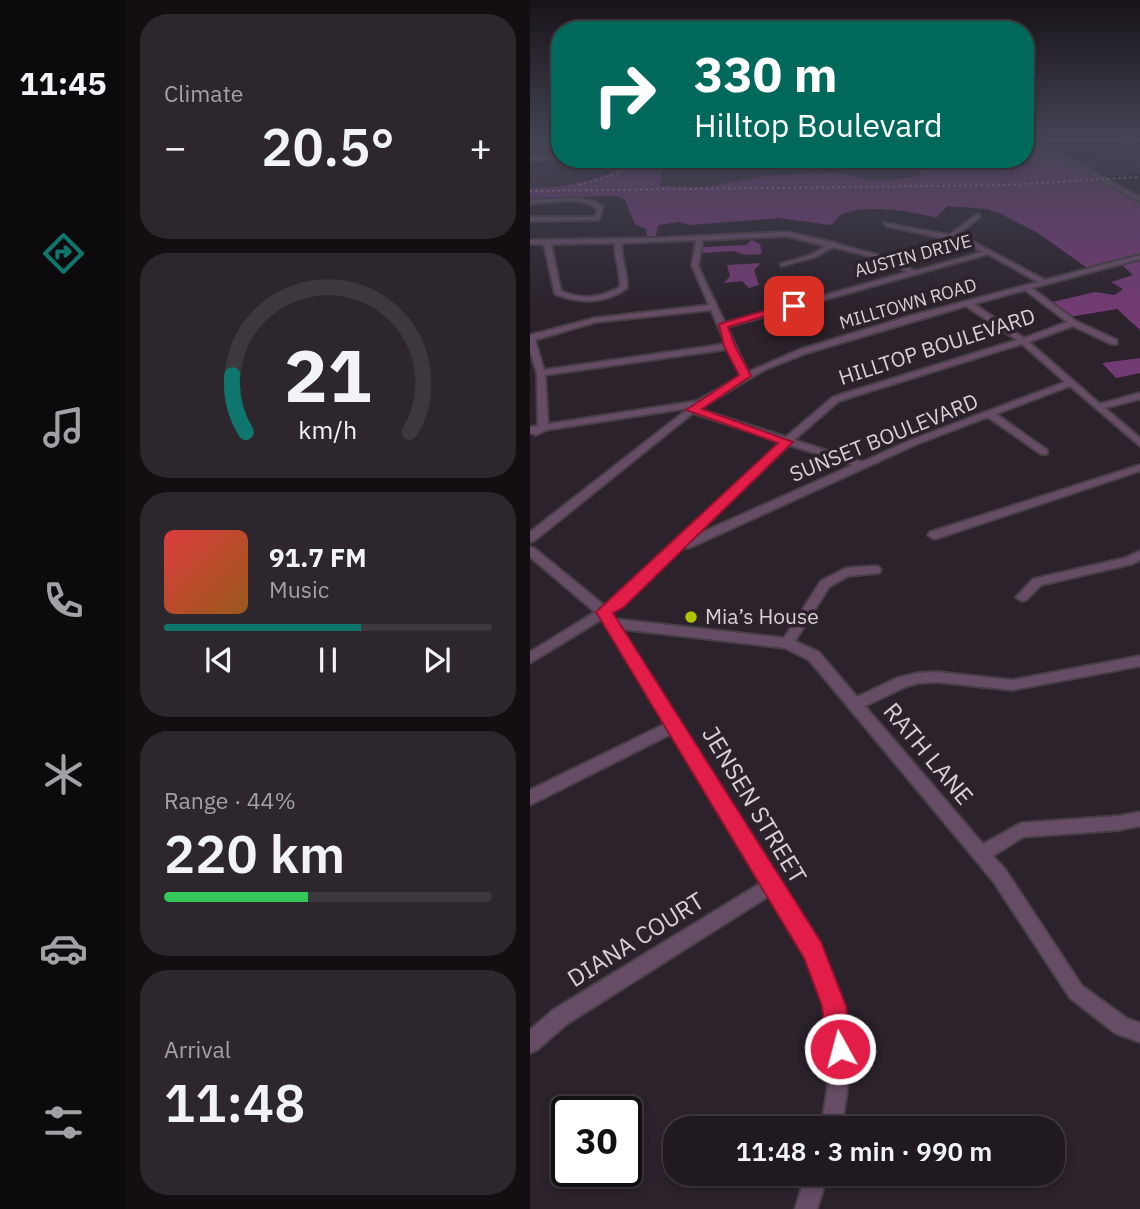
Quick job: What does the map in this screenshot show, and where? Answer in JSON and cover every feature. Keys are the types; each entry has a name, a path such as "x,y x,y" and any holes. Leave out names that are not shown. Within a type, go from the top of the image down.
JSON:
{"street":[{"path":"530,202 586,200 601,208 598,222 530,219"},
{"path":"950,237 977,216"},
{"path":"886,225 968,241 1043,282"},
{"path":"530,242 700,238 778,233 834,244 887,259 912,272"},
{"path":"700,238 695,266 745,376"},
{"path":"548,241 558,292 576,300 606,297 623,288 624,282 616,254 619,240"},
{"path":"783,265 813,256 834,244"},
{"name":"AUSTIN DRIVE","path":"723,326 989,252"},
{"name":"MILLTOWN ROAD","path":"530,537 692,410 745,376 827,343 1140,257"},
{"path":"1025,287 1073,323 1114,342"},
{"path":"592,298 595,320"},
{"path":"967,303 1024,341 1140,443"},
{"path":"543,428 531,337 595,320 713,307"},
{"name":"HILLTOP BOULEVARD","path":"530,658 608,617 617,604 674,549 836,398 1024,341 1073,323"},
{"path":"536,367 730,346"},
{"name":"SUNSET BOULEVARD","path":"674,549 862,465 1071,383"},
{"path":"1099,407 1140,396"},
{"path":"530,430 702,403"},
{"path":"692,410 862,465"},
{"path":"990,415 1044,452"},
{"path":"530,436 543,428"},
{"path":"934,535 1140,468"},
{"path":"710,515 726,526"},
{"name":"JENSEN STREET","path":"530,551 608,617 821,968 834,1006 840,1072 832,1116"},
{"path":"1022,597 1037,582 1128,561 1140,555"},
{"path":"787,643 825,584 846,572 875,570"},
{"name":"RATH LANE","path":"608,617 787,643 814,656 999,875 1076,992 1122,1027 1140,1033"},
{"path":"857,705 902,682 918,678 937,677 1012,685 1140,661"},
{"path":"530,798 675,726"},
{"path":"982,855 1021,830 1140,819"},
{"name":"DIANA COURT","path":"530,1043 560,1017 772,885"},
{"path":"806,1209 813,1186"}],"shaded area":[{"path":"620,197 1133,197 1140,201 1140,258 1090,270 1038,233 1001,214 987,209 947,206 936,218 903,211 863,209 843,214 831,225 779,218 690,225 679,222 658,225 656,236 647,236 646,229 635,224 625,200"},
{"path":"752,240 760,244 762,254 745,255 733,251 703,253 703,247 746,245"},
{"path":"1140,261 1140,330 1117,309 1069,317 1052,302 1095,292 1115,295 1123,289 1111,282 1133,275 1122,265"},
{"path":"761,263 754,270 759,285 749,288 742,281 724,283 730,276 727,265"},
{"path":"1140,358 1140,373 1116,378 1102,363"}],"waterway":[{"path":"1050,197 1104,218 1103,231 1126,257"},
{"path":"1131,262 1140,277 1129,301 1131,312 1140,319"}],"place":[{"name":"Mia’s House","path":"691,617"}],"route":[{"path":"794,306 723,326 745,376 692,410 786,442 617,604 604,612 812,951 829,986 840,1049"}]}
